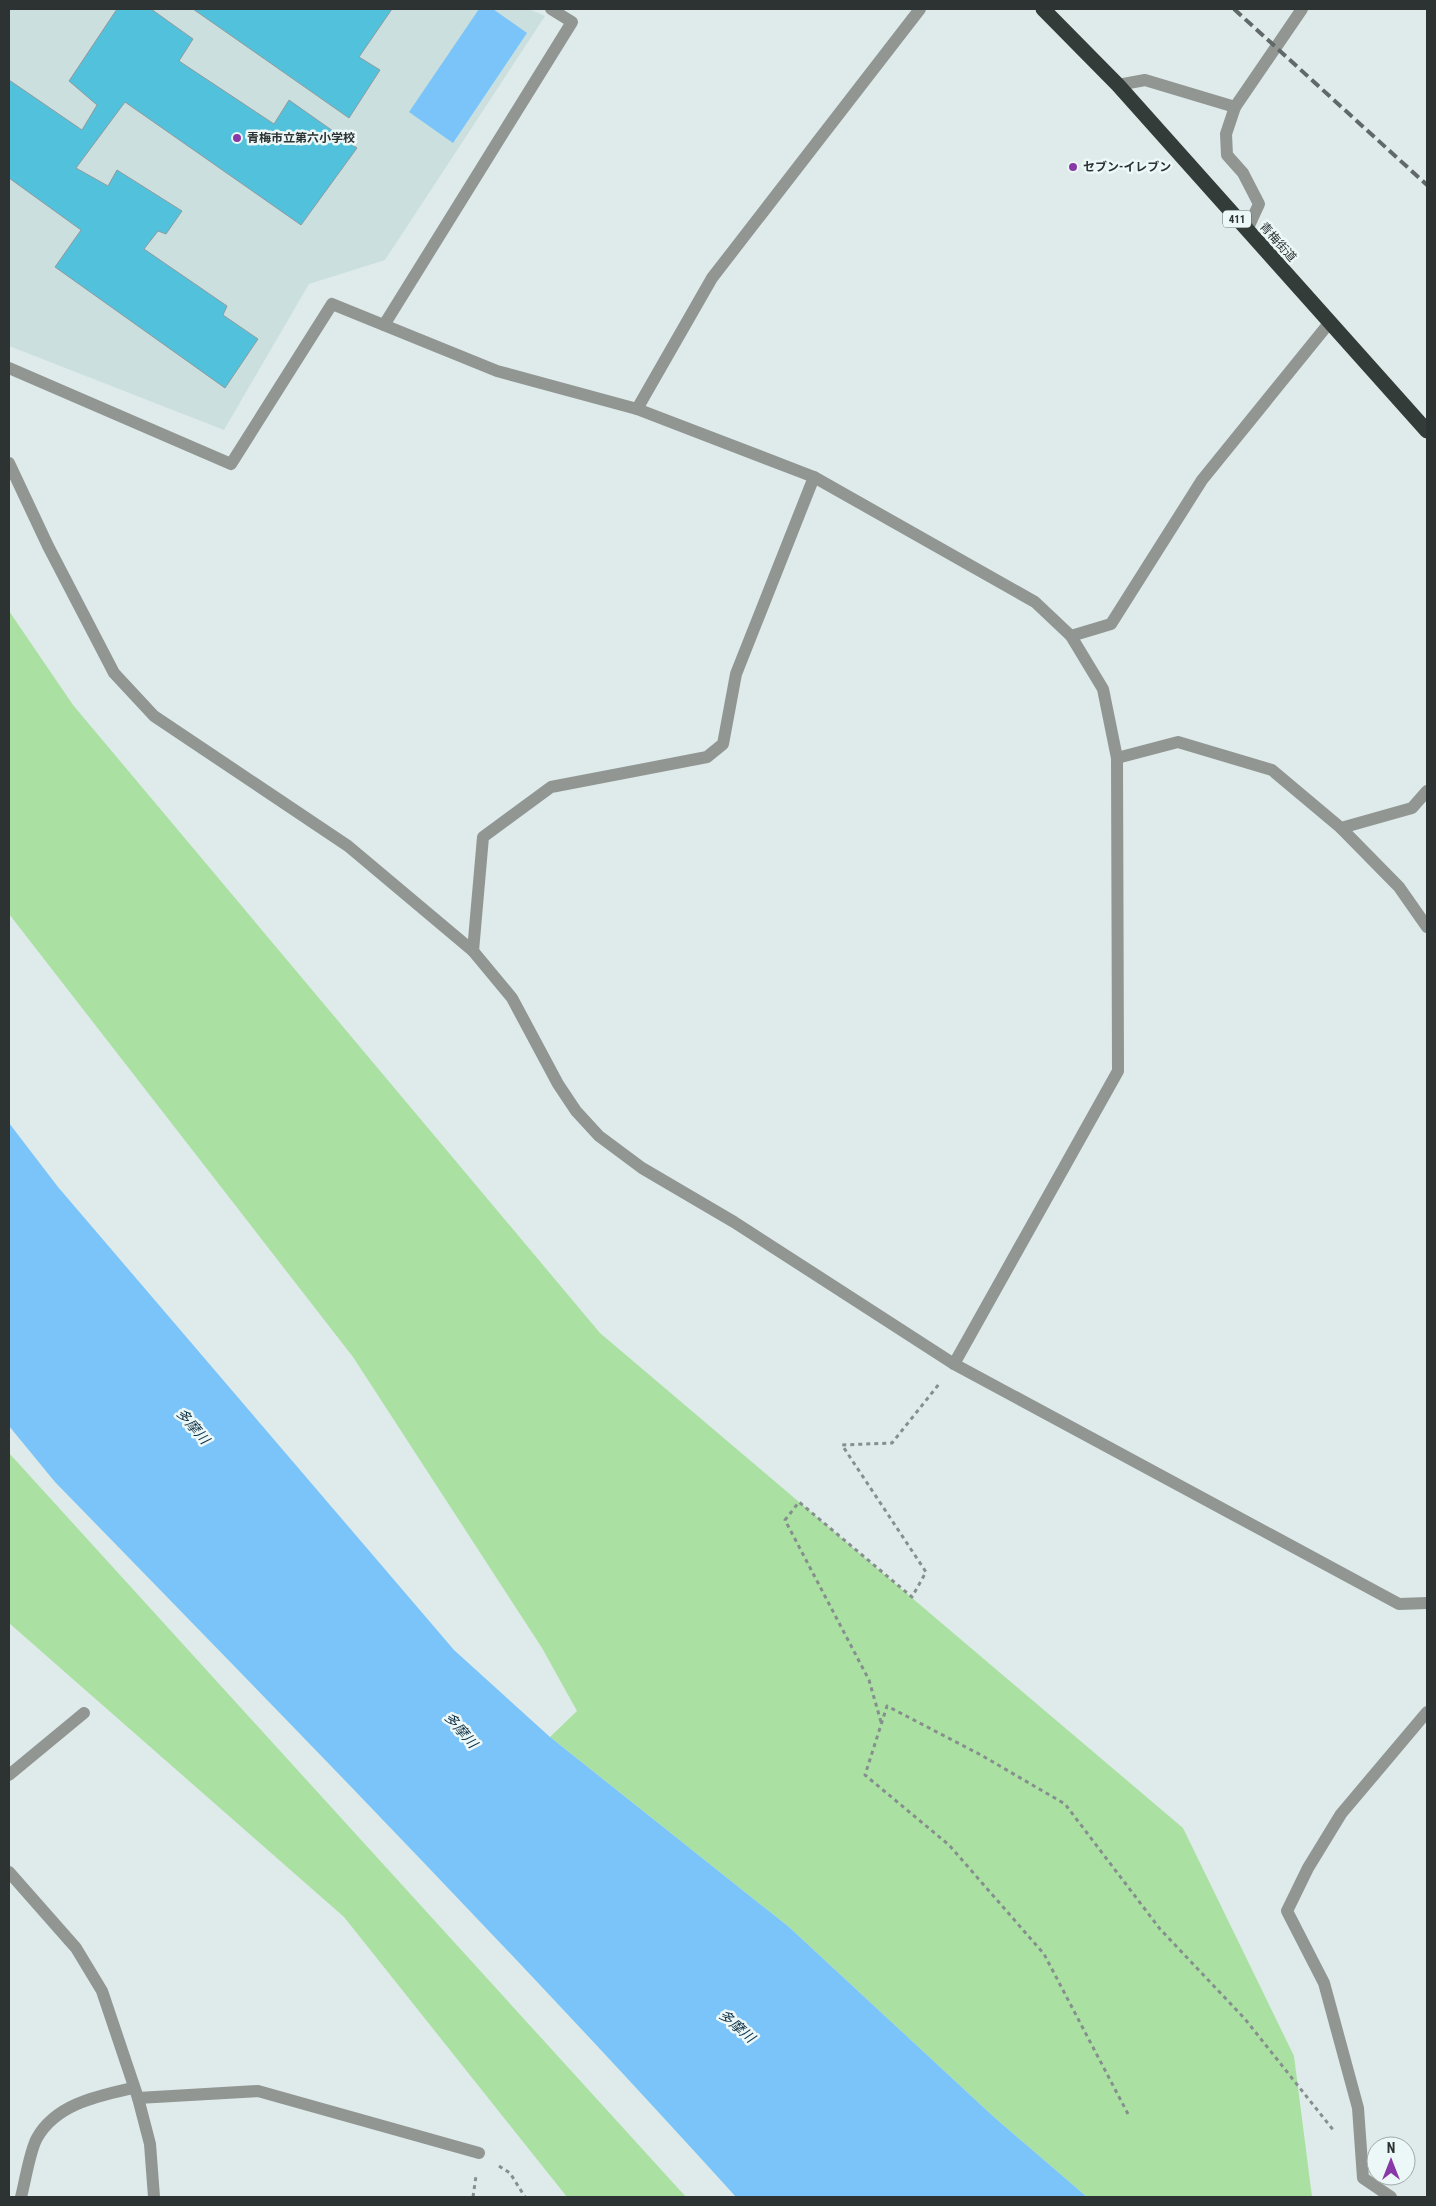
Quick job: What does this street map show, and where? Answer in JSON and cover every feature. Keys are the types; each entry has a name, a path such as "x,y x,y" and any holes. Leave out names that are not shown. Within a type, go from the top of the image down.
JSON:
{"highway":[{"name":"青梅街道","path":"1043,9 1118,85 1427,431"}],"street":[{"path":"384,325 572,22 551,9"},
{"path":"637,409 712,278 920,9"},
{"path":"1247,230 1259,204 1243,173 1227,155 1226,134 1234,107 1302,9"},
{"path":"1118,85 1145,80 1234,107"},
{"path":"9,368 231,464 332,304 497,371 637,409 814,477 1035,602 1071,636 1103,689 1117,758 1118,1072 954,1364"},
{"path":"1071,636 1111,624 1202,480 1330,322"},
{"path":"9,463 48,546 114,673 154,716 348,846 473,951 512,998 558,1084 576,1111 599,1136 642,1168 734,1222 954,1364 1399,1604 1427,1603"},
{"path":"473,951 483,837 551,787 707,757 723,744 736,674 814,477"},
{"path":"1117,758 1178,742 1272,770 1341,828 1399,887 1427,927"},
{"path":"1341,828 1412,808 1427,791"},
{"path":"1391,2197 1363,2178 1358,2108 1324,1983 1288,1911 1308,1868 1341,1814 1427,1712"},
{"path":"9,1774 84,1713"},
{"path":"9,1872 76,1948 102,1990 150,2144 154,2197"},
{"path":"22,2197 37,2138 58,2113 100,2096 135,2093 258,2091 479,2153"}],"path":[{"path":"882,1724 869,1680 785,1520 799,1502 912,1597 926,1572 842,1445 892,1443 954,1364"},
{"path":"1128,2114 1044,1954 949,1845 865,1775 887,1706 981,1755 1065,1804 1160,1929 1245,2019 1338,2137"},
{"path":"479,2153 510,2173 525,2197"}],"shaded area":[{"name":"青梅市立第六小学校","path":"9,9 529,9 545,16 385,260 309,284 224,430 9,346"}],"green space":[{"path":"9,611 73,705 600,1333 1183,1828 1294,2056 1312,2197 1087,2197 995,2118 789,1927 550,1737 577,1711 542,1648 353,1357 9,914"},
{"path":"9,1453 686,2197 567,2197 344,1917 9,1623"}],"water":[{"path":"479,9 493,9 527,33 453,143 409,112"},
{"name":"多摩川","path":"9,1123 58,1187 454,1650 550,1737 789,1927 995,2118 1087,2197 736,2197 484,1926 55,1482 9,1426"}],"building":[{"path":"117,9 151,9 193,39 179,61 274,124 289,100 357,148 301,225 125,102 76,168 108,186 117,170 182,211 166,234 158,231 144,249 227,306 223,315 258,339 225,388 55,267 81,230 9,178 9,80 82,130 97,105 69,81"},
{"path":"193,9 392,9 359,57 380,70 349,118"}],"railway":[{"path":"1234,9 1427,185"}],"place":[{"name":"青梅市立第六小学校","path":"237,138"},
{"name":"セブン-イレブン","path":"1073,167"}]}
